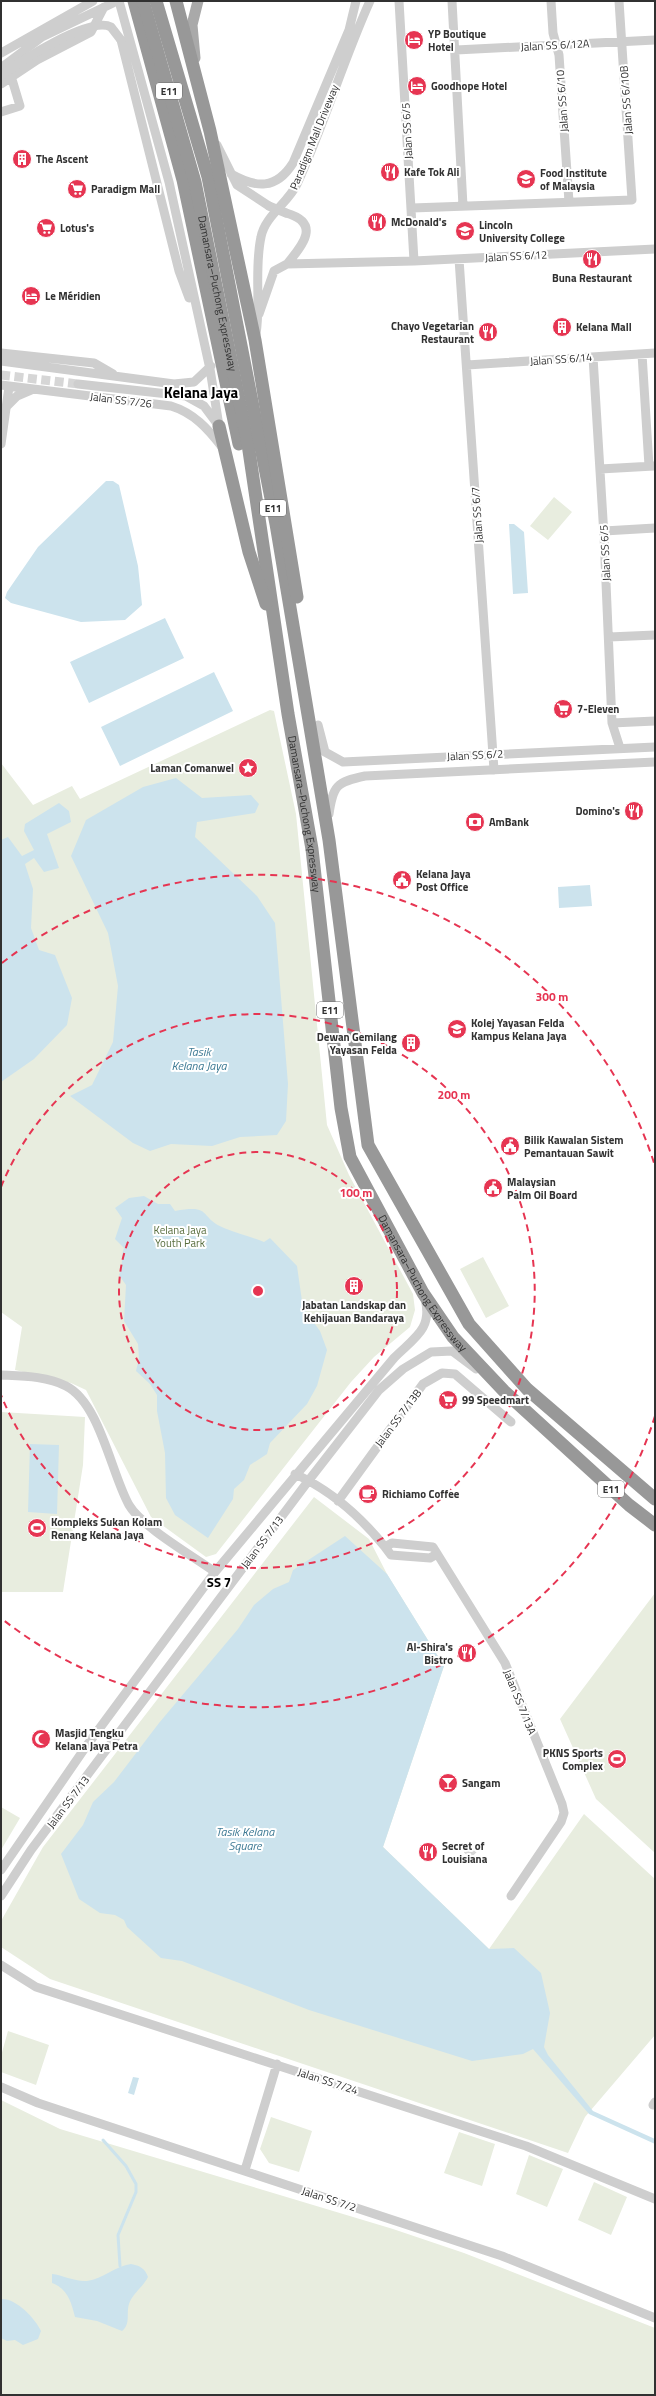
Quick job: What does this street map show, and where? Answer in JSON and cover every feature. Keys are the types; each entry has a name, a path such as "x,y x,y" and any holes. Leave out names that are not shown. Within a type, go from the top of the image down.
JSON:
{"highway":[{"path":"134,1 183,180 269,585"},
{"name":"Damansara–Puchong Expressway","path":"143,1 195,182 248,444 279,652 312,849 345,1135 350,1157 423,1293 453,1337 504,1391 629,1505 655,1525"},
{"name":"Damansara–Puchong Expressway","path":"156,1 208,178 276,524 329,840 368,1145 430,1258 474,1330 527,1389 655,1499"},
{"path":"176,1 210,132 255,340 318,725 331,831 329,840"},
{"path":"219,426 249,552 273,626 279,652"}],"main road":[{"path":"198,1 192,25 198,86"}],"street":[{"name":"Paradigm Mall Driveway","path":"231,174 246,182 262,185 274,182 286,174 293,163 349,30 356,1"},
{"name":"Paradigm Mall Driveway","path":"255,340 259,314 258,275 261,236 267,223 296,186 370,1"},
{"name":"Jalan SS 6/5","path":"399,1 414,261"},
{"path":"452,1 456,50 463,206"},
{"name":"Jalan SS 6/10","path":"551,1 553,33 559,55 569,202"},
{"name":"Jalan SS 6/10B","path":"569,202 632,200 619,1"},
{"path":"1,53 89,2"},
{"path":"1,68 42,38 102,4 116,2 144,91 169,182 210,368 219,426"},
{"path":"1,84 11,76 91,32 102,4"},
{"path":"1,76 53,43 94,25 111,27 121,40 144,91"},
{"path":"121,40 132,77 179,271 201,331"},
{"name":"Jalan SS 6/12A","path":"456,50 655,40"},
{"path":"1,112 20,106 11,76"},
{"path":"210,132 237,185 269,206 302,220 307,228 307,235 301,247 287,264 274,271 259,314"},
{"path":"412,208 569,202"},
{"name":"Jalan SS 6/12","path":"287,264 414,261 655,249"},
{"name":"Jalan SS 6/7","path":"459,259 494,770"},
{"name":"Jalan SS 7/26","path":"1,361 189,384 198,380 210,368 218,350"},
{"path":"1,353 94,363 117,376"},
{"name":"Jalan SS 6/14","path":"467,365 655,353"},
{"path":"600,469 652,466 642,354"},
{"name":"Jalan SS 6/5","path":"593,357 604,531 612,723 620,748"},
{"path":"78,384 186,396 204,406 219,426"},
{"name":"Jalan SS 7/26","path":"4,385 178,408 197,419 224,450"},
{"path":"1,444 6,408 4,385"},
{"path":"6,408 17,396 33,390"},
{"path":"1,395 6,408"},
{"path":"604,531 655,528"},
{"path":"609,637 655,635"},
{"path":"612,723 655,720"},
{"name":"Jalan SS 6/2","path":"318,725 326,752 343,762 655,747"},
{"name":"Jalan SS 6/2","path":"329,814 332,793 336,787 350,780 365,776 655,762"},
{"name":"Jalan SS 7/13","path":"1,1870 86,1748 215,1572 295,1474 394,1358 424,1327 428,1320 423,1293"},
{"name":"Jalan SS 7/13","path":"1,1896 36,1844 309,1480 379,1390 403,1369 425,1354 438,1350 452,1352 504,1391"},
{"name":"Jalan SS 7/13B","path":"338,1501 413,1396 423,1384 442,1373 455,1374 511,1422"},
{"path":"1,1374 54,1381 67,1386 78,1396 88,1407 133,1509 140,1518 215,1572"},
{"name":"Jalan SS 7/13A","path":"295,1474 309,1480 366,1523 391,1555 430,1558 437,1554 505,1663 562,1804 564,1813 561,1822 511,1896"},
{"name":"Jalan SS 7/24","path":"1,1965 36,1987 526,2146 655,2200"},
{"path":"245,2170 277,2064"},
{"name":"Jalan SS 7/2","path":"1,2087 38,2103 502,2256 655,2318"}],"green space":[{"path":"554,497 572,512 548,540 530,526"},
{"name":"Kelana Jaya Youth Park","path":"270,710 274,711 296,814 327,1125 349,1175 413,1294 415,1310 410,1327 374,1357 351,1382 216,1554 206,1557 151,1517 86,1390 71,1383 15,1370 22,1327 1,1312 1,763 33,805 72,786 80,799"},
{"path":"483,1257 509,1306 486,1318 460,1269"},
{"name":"Kompleks Sukan Kolam Renang Kelana Jaya","path":"1,1412 85,1417 83,1465 63,1592 1,1592"},
{"name":"Tasik Kelana Square","path":"314,1497 369,1539 387,1574 444,1666 383,1847 489,1949 584,1814 655,1879 655,2035 585,2117 568,2153 50,1979 1,1947 1,1921 43,1847"},
{"name":"PKNS Sports Complex","path":"655,1593 655,1853 596,1799 560,1719"},
{"path":"1,1807 20,1818 1,1850"},
{"path":"8,2031 49,2045 36,2085 1,2072 1,2056"},
{"path":"1,2100 60,2129 393,2229 464,2253 655,2328 655,2395 1,2395"},
{"path":"271,2117 312,2131 299,2172 269,2163 260,2149"},
{"path":"459,2132 495,2144 482,2186 444,2173"},
{"path":"529,2155 563,2169 547,2207 516,2194"},
{"path":"594,2182 627,2197 611,2235 578,2220"}],"water":[{"path":"106,481 113,481 119,485 138,566 142,605 125,620 81,622 11,603 5,598 7,592 38,547"},
{"path":"509,524 514,524 524,532 528,593 513,594"},
{"path":"165,618 184,658 89,703 70,662"},
{"path":"214,672 233,711 120,766 101,727"},
{"name":"Tasik Kelana Jaya","path":"176,778 202,798 251,795 259,804 255,813 197,822 195,837 257,896 275,923 288,1084 286,1121 277,1135 240,1137 212,1146 171,1144 150,1151 133,1143 70,1096 92,1085 113,1042 118,986 108,933 71,856 86,820 143,787"},
{"path":"59,803 69,811 71,822 47,834 59,868 44,872 34,858 25,864 33,889 31,928 39,950 55,955 72,998 67,1025 34,1059 1,1082 1,840 8,837 22,856 34,850 24,831 25,824"},
{"path":"590,885 592,906 559,908 558,887"},
{"path":"144,1196 158,1204 170,1204 175,1211 187,1209 200,1210 216,1224 224,1228 264,1242 270,1238 297,1266 303,1308 320,1331 327,1350 317,1386 307,1404 270,1443 267,1454 250,1465 244,1480 234,1489 233,1499 208,1538 175,1515 166,1498 165,1453 157,1411 157,1395 150,1384 136,1371 139,1358 138,1344 124,1321 126,1285 119,1275 124,1248 115,1239 122,1218 115,1208 129,1198"},
{"path":"30,1444 59,1445 57,1514 28,1512"},
{"name":"Tasik Kelana Square","path":"345,1536 387,1574 444,1666 383,1847 489,1949 514,1948 541,1973 550,2013 544,2047 548,2055 593,2111 655,2139 655,2144 589,2114 533,2049 523,2054 472,2061 309,2010 182,1961 161,1958 127,1927 124,1920 115,1915 100,1913 79,1899 61,1854 83,1825 93,1802 114,1782 159,1723 238,1629 254,1605 273,1589 289,1582 293,1570"},
{"path":"133,2077 139,2078 134,2095 128,2093"},
{"path":"131,2264 142,2268 148,2277 135,2293 129,2304 128,2319 125,2328 122,2331 97,2321 75,2317 70,2301 65,2292 52,2283 52,2274 87,2281 98,2278 125,2265"},
{"path":"1,2299 19,2305 30,2315 41,2331 38,2339 23,2345 15,2340 7,2341 1,2338"}],"waterway":[{"path":"103,2140 126,2166 136,2184 136,2192 118,2235 120,2266"}],"tunnel":[{"path":"1,375 78,384"},
{"path":"467,1849 474,1856"}],"place":[{"name":"YP Boutique Hotel","path":"414,40"},
{"name":"Goodhope Hotel","path":"417,86"},
{"name":"The Ascent","path":"22,159"},
{"name":"Kafe Tok Ali","path":"390,172"},
{"name":"Food Institute of Malaysia","path":"526,179"},
{"name":"Paradigm Mall","path":"77,189"},
{"name":"McDonald's","path":"377,222"},
{"name":"Lotus's","path":"46,228"},
{"name":"Lincoln University College","path":"465,231"},
{"name":"Buna Restaurant","path":"592,259"},
{"name":"Le Méridien","path":"31,296"},
{"name":"Kelana Mall","path":"562,327"},
{"name":"Chayo Vegetarian Restaurant","path":"488,332"},
{"name":"7-Eleven","path":"563,709"},
{"name":"Laman Comanwel","path":"248,768"},
{"name":"Domino's","path":"634,811"},
{"name":"AmBank","path":"475,822"},
{"name":"Kelana Jaya Post Office","path":"402,880"},
{"name":"Kolej Yayasan Felda Kampus Kelana Jaya","path":"457,1029"},
{"name":"Dewan Gemilang Yayasan Felda","path":"411,1043"},
{"name":"Bilik Kawalan Sistem Pemantauan Sawit","path":"510,1146"},
{"name":"Malaysian Palm Oil Board","path":"493,1188"},
{"name":"Jabatan Landskap dan Kehijauan Bandaraya","path":"354,1286"},
{"name":"99 Speedmart","path":"448,1400"},
{"name":"Richiamo Coffee","path":"368,1494"},
{"name":"Kompleks Sukan Kolam Renang Kelana Jaya","path":"37,1528"},
{"name":"Al-Shira's Bistro","path":"467,1653"},
{"name":"Masjid Tengku Kelana Jaya Petra","path":"41,1739"},
{"name":"PKNS Sports Complex","path":"617,1759"},
{"name":"Sangam","path":"448,1783"},
{"name":"Secret of Louisiana","path":"428,1852"}],"district":[{"name":"Kelana Jaya","path":"201,392"},
{"name":"SS 7","path":"219,1582"}]}
